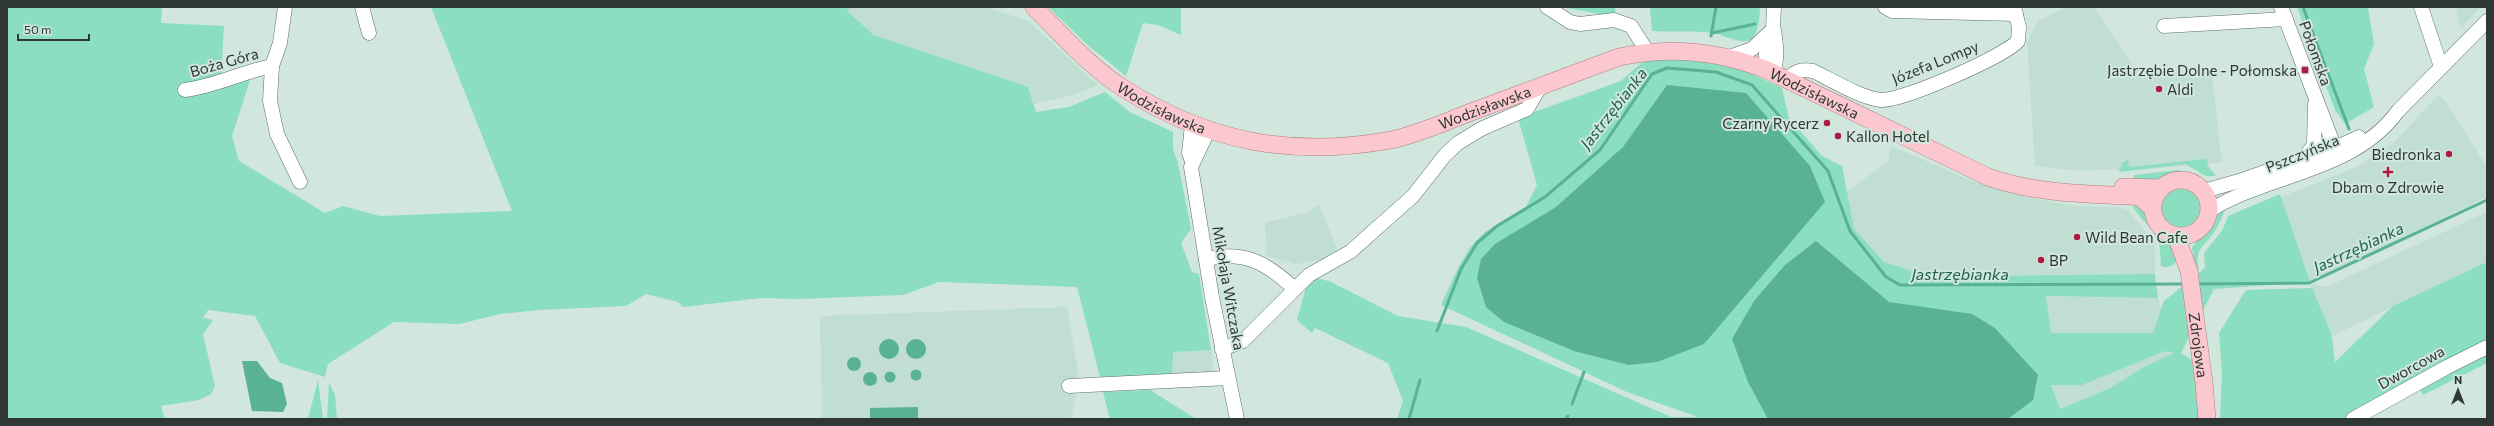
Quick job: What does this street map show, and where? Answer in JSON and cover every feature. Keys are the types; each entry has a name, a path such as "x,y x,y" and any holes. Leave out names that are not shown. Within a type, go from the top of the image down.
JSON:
{"main road":[{"name":"Wodzisławska","path":"1034,7 1090,62 1121,87 1172,117 1208,131 1248,142 1318,148 1393,139 1443,123 1619,57 1647,51 1695,52 1729,57 1775,74 1952,158 1988,177 2005,183 2053,193 2130,196 2141,198 2152,208"},
{"name":"Wodzisławska","path":"1952,158 2038,180 2067,185 2160,188"},
{"path":"2179,179 2193,182 2204,191 2209,211 2203,226 2183,235 2168,234 2157,223 2152,208 2156,194 2160,188 2179,179"},
{"name":"Zdrojowa","path":"2183,235 2194,308 2207,419"}],"street":[{"name":"Boża Góra","path":"285,7 280,43 272,66 270,101 273,122 285,154 300,182"},
{"path":"362,7 370,34"},
{"path":"1547,7 1570,22 1580,24 1614,20 1631,26 1647,51"},
{"path":"1774,7 1774,29 1767,43 1775,74"},
{"path":"1885,7 1892,11 2015,10"},
{"path":"2421,7 2442,67"},
{"name":"Józefa Lompy","path":"1775,74 1793,73 1804,70 1813,71 1869,97 1881,100 1896,98 1969,69 2012,47 2018,41 2019,27 2015,10"},
{"name":"Połomska","path":"2164,26 2284,13 2331,138 2333,148"},
{"name":"Pszczyńska","path":"2204,191 2309,163 2334,160 2361,145 2388,124 2398,111 2487,21"},
{"path":"1729,57 1752,50 1774,29"},
{"name":"Boża Góra","path":"185,90 205,88 251,70 272,66"},
{"path":"1222,349 1243,341 1294,288 1309,275 1350,252 1412,196 1445,155 1458,143 1481,129 1527,109 1540,86"},
{"name":"Połomska","path":"2309,163 2314,145 2315,98"},
{"name":"Pszczyńska","path":"2209,211 2229,199 2309,163 2333,148 2356,138 2398,111"},
{"name":"Mikołaja Witczaka","path":"1192,125 1189,152 1192,162 1206,259 1222,349 1237,419"},
{"path":"1192,162 1208,131"},
{"path":"1206,259 1236,256 1257,260 1294,288"},
{"name":"Dworcowa","path":"2353,419 2447,367 2487,347"},
{"path":"1069,386 1228,378"}],"shaded area":[{"path":"7,7 162,7 161,23 224,26 221,79 253,71 232,136 239,161 325,213 343,206 380,216 512,211 431,7 851,7 847,11 874,35 1028,87 1036,112 1069,107 1105,92 1130,112 1173,132 1173,149 1178,163 1191,229 1181,243 1192,272 1199,274 1211,350 1173,352 1172,375 1100,377 1077,287 939,282 903,295 797,299 761,298 683,307 678,302 646,294 626,306 539,310 500,314 459,324 394,322 328,364 325,377 280,363 255,316 208,310 203,318 213,320 203,334 215,386 211,394 199,400 161,406 165,419 7,419"},
{"path":"851,7 984,7 1027,20 1098,85 1074,95 1034,104 1028,87 874,35 847,11"},
{"path":"1048,7 1181,7 1181,35 1158,25 1143,23 1126,76 1090,47"},
{"path":"1561,7 1615,7 1616,17"},
{"path":"1650,7 1760,7 1755,35 1750,40 1744,41 1705,32 1652,31"},
{"path":"2066,7 2094,7 2136,70 2164,72 2211,67 2222,162 2119,172 2118,169 2078,171 2035,166 2027,42 2038,21"},
{"path":"2297,7 2368,7 2374,44 2364,69 2374,107 2345,124 2335,110"},
{"path":"2455,7 2481,7 2461,28"},
{"path":"1686,55 1739,68 1782,88 1789,118 1822,156 1842,166 1854,229 1884,262 1906,269 1921,277 2155,274 2158,298 2046,296 2051,333 2153,333 2164,301 2205,268 2204,253 2223,229 2228,216 2280,194 2310,282 2214,289 2181,353 2192,360 2200,419 1397,419 1403,401 1388,363 1315,328 1312,333 1297,320 1309,277 1329,281 1398,316 1466,327 1671,417 1698,417 1627,392 1441,305 1458,268 1471,246 1485,232 1526,207 1537,185 1518,118 1621,81 1647,58","holes":["2165,351 2174,353 2144,367 2110,388 2060,409 2051,385 2082,385"]},
{"path":"1667,85 1746,93 1810,166 1825,202 1704,344 1657,362 1629,365 1574,351 1504,322 1486,307 1477,278 1481,259 1495,244 1556,207 1623,147"},
{"path":"2438,95 2445,101 2487,167 2487,197 2310,283 2326,287 2487,212 2487,262 2332,336 2309,283 2281,197 2357,167 2395,142"},
{"path":"1891,146 1975,182 2033,198 2075,206 2117,207 2128,210 2155,244 2155,274 1937,278 1906,277 1896,275 1857,239 1843,194 1888,162"},
{"path":"2207,159 2208,166 2216,176 2206,176 2185,164 2119,172 2123,162 2128,160 2129,167"},
{"path":"2178,170 2192,173 2209,182 2209,186 2190,177 2172,177 2161,183 2133,184 2134,175"},
{"path":"2185,189 2192,192 2198,198 2201,209 2200,217 2192,226 2185,229 2177,229 2170,226 2162,217 2161,205 2164,198 2173,190"},
{"path":"2133,200 2148,214 2150,223 2157,232 2174,244 2177,261 2172,266 2161,266 2160,246 2158,239 2138,214 2133,205"},
{"path":"1319,204 1338,252 1325,259 1296,264 1267,256 1265,223 1309,212"},
{"path":"2227,205 2215,231 2200,249 2198,257 2199,269 2195,270 2192,247 2211,225 2215,214"},
{"path":"1816,241 1889,302 1972,314 1995,328 2038,375 2033,400 2008,419 1768,419 1748,382 1732,339 1754,301 1785,265"},
{"path":"2487,262 2487,363 2423,395 2414,380 2343,419 2220,419 2222,371 2219,333 2246,290 2312,288 2332,336 2335,362 2393,306"},
{"path":"2015,296 2158,298 2163,315 2178,351 2144,367 2110,388 2060,409"},
{"path":"1067,307 1079,378 1071,419 822,419 820,316"},
{"path":"889,339 896,342 899,349 896,356 889,359 882,356 879,349 882,342"},
{"path":"916,339 923,342 926,349 923,356 916,359 909,356 906,349 909,342"},
{"path":"1211,350 1213,369 1209,374 1172,375 1172,352"},
{"path":"851,357 857,357 861,361 861,367 857,371 851,371 847,367 847,361"},
{"path":"242,361 257,361 270,378 282,383 287,404 283,412 252,411"},
{"path":"914,370 918,370 920,371 920,379 914,380 911,377 911,373"},
{"path":"867,372 873,372 877,376 877,382 873,386 867,386 863,382 863,376"},
{"path":"888,372 892,372 894,373 894,381 888,382 885,379 885,375"},
{"path":"318,380 323,419 308,419"},
{"path":"329,383 335,395 337,419 327,419"},
{"path":"1150,390 1196,419 1110,419 1103,392"},
{"path":"918,407 918,419 870,419 870,408"}],"waterway":[{"path":"1711,36 1716,7"},
{"path":"2303,7 2349,129"},
{"path":"1712,33 1755,24"},
{"name":"Jastrzębianka","path":"1437,331 1461,269 1477,243 1497,226 1545,197 1600,150 1652,74 1667,68 1716,72 1752,85 1828,171 1850,231 1886,277 1900,285 2186,284"},
{"name":"Jastrzębianka","path":"2195,284 2309,283 2487,200"},
{"path":"1572,404 1584,372"},
{"name":"Jastrzębianka","path":"1409,419 1420,380"}],"place":[{"name":"Jastrzębie Dolne - Połomska","path":"2305,70"},
{"name":"Aldi","path":"2159,89"},
{"name":"Czarny Rycerz","path":"1827,123"},
{"name":"Kallon Hotel","path":"1838,136"},
{"name":"Biedronka","path":"2449,154"},
{"name":"Dbam o Zdrowie","path":"2388,172"},
{"name":"Wild Bean Cafe","path":"2077,237"},
{"name":"BP","path":"2041,260"}]}
